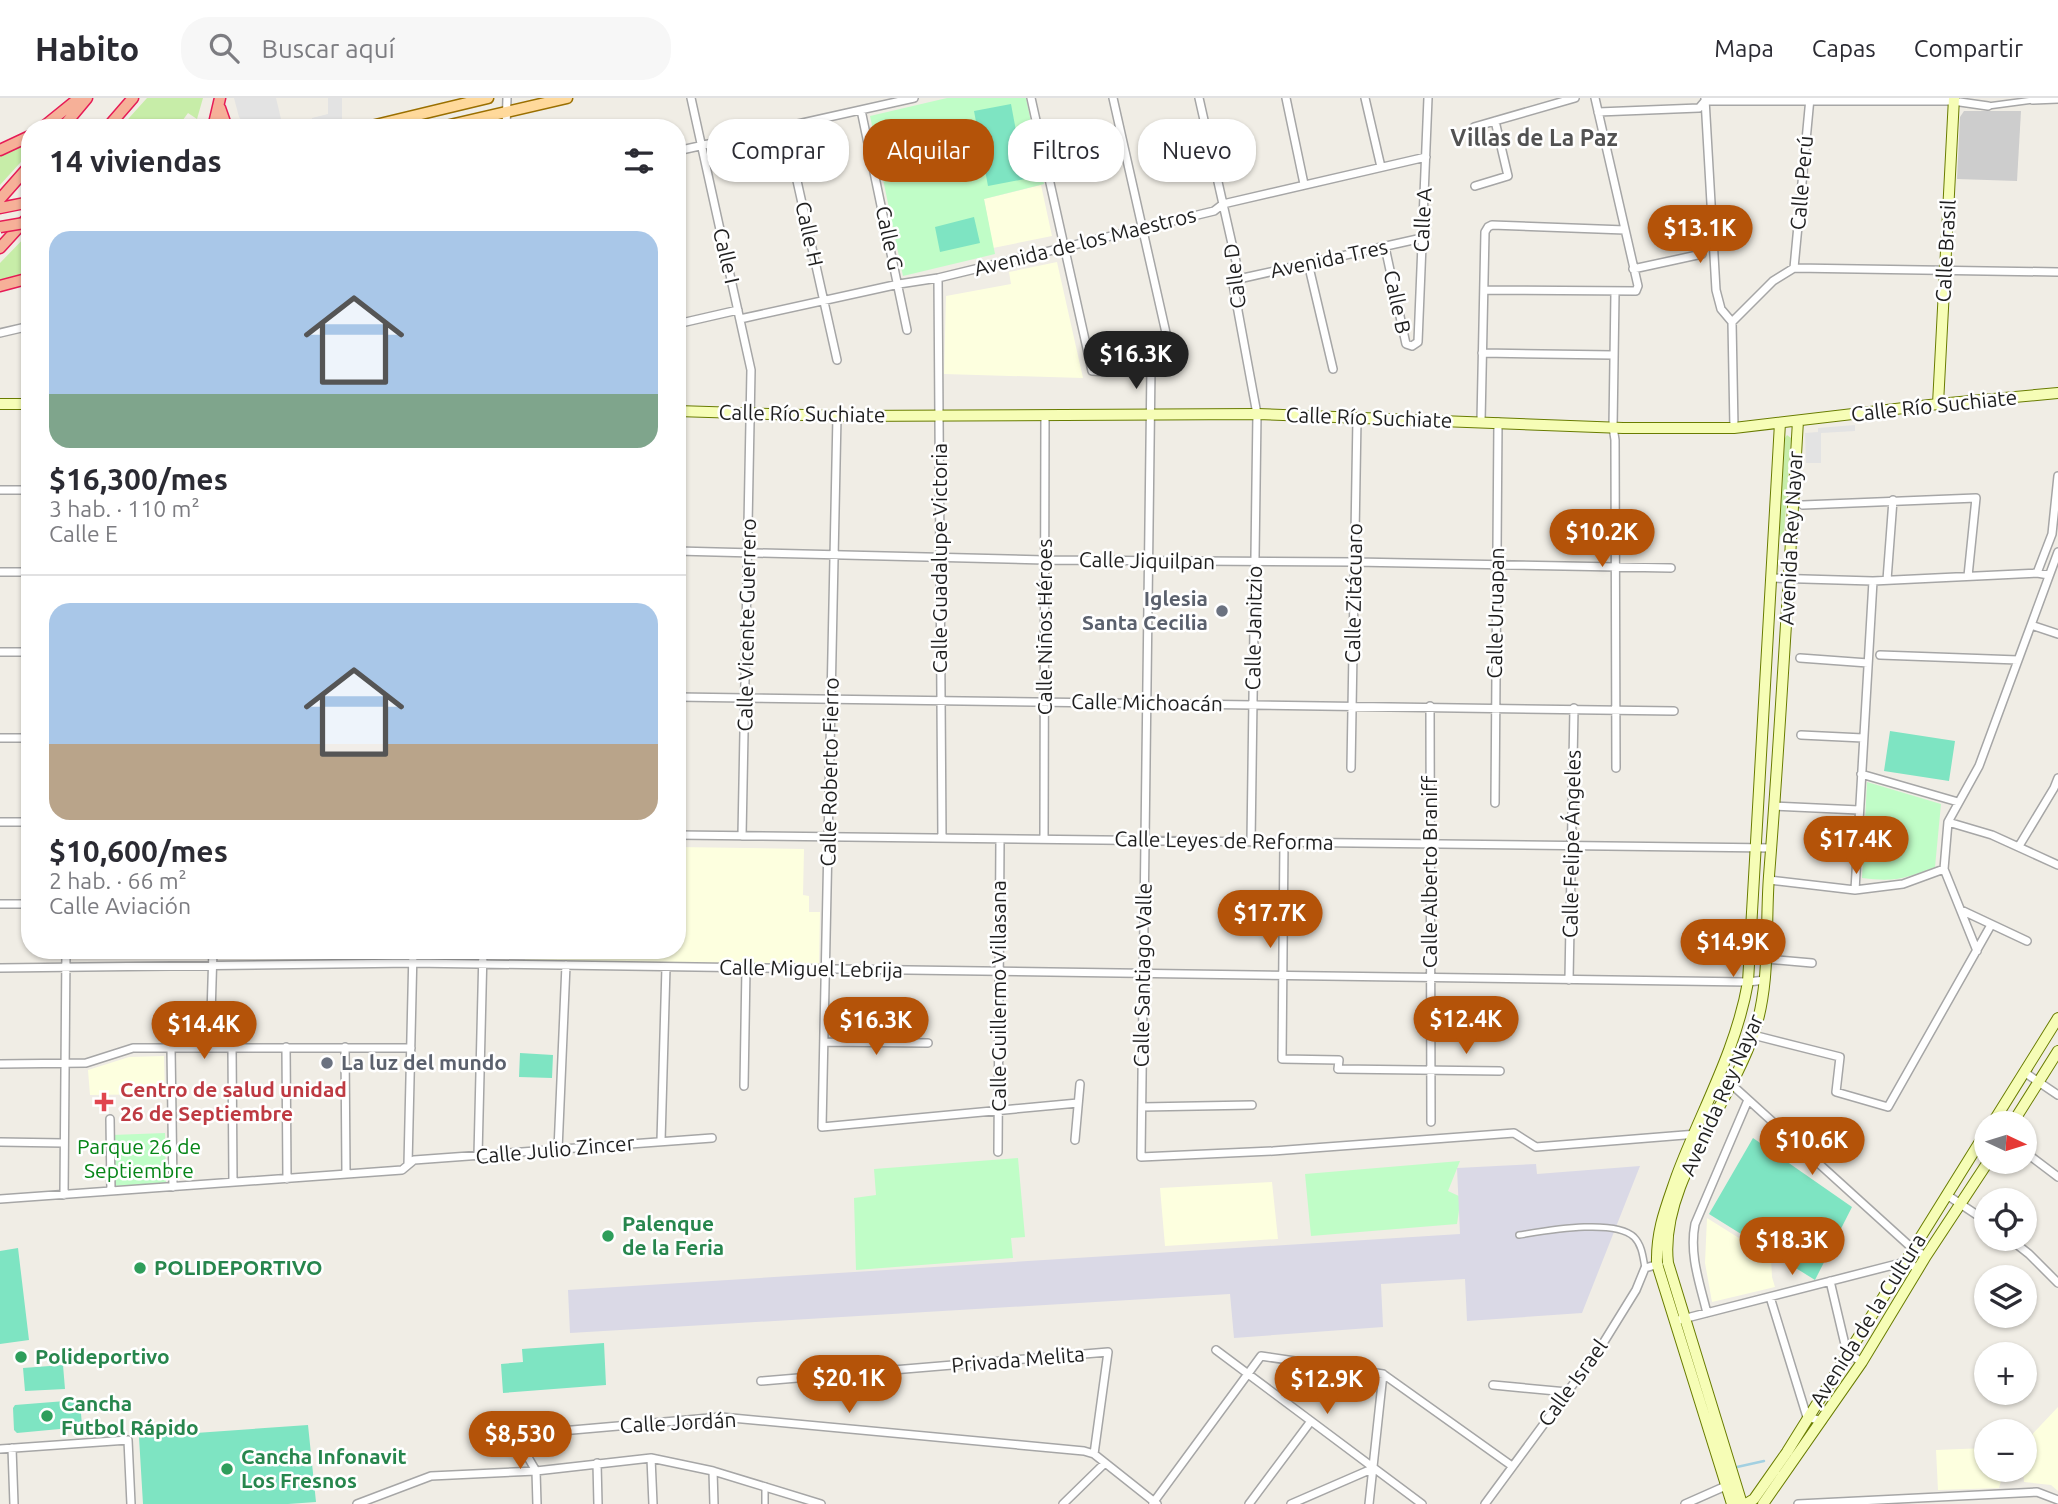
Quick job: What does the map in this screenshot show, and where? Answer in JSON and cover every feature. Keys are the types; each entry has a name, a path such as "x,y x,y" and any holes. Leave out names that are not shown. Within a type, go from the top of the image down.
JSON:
{"highway":[{"path":"52,119 79,98"},
{"path":"70,119 87,98"},
{"path":"115,119 133,98"},
{"path":"215,119 219,100"},
{"path":"219,100 222,119"},
{"path":"0,150 21,140"},
{"path":"0,199 21,175"},
{"path":"0,208 21,204"},
{"path":"0,227 21,224"},
{"path":"0,248 21,225"},
{"path":"0,286 21,280"}],"main road":[{"path":"405,119 488,98"},
{"path":"478,119 567,98"},
{"name":"Calle Brasil","path":"1938,404 1953,100"},
{"name":"Calle Río Suchiate","path":"686,411 837,416 1257,414 1613,427 1734,428 2058,393"},
{"path":"0,404 21,404"},
{"name":"Avenida Rey Nayar","path":"1663,1264 1668,1223 1678,1195 1754,1035 1761,1009 1765,980 1798,421"},
{"name":"Avenida Rey Nayar","path":"1732,1504 1731,1483 1656,1242 1661,1220 1693,1134 1737,1032 1748,982 1780,423"},
{"path":"1774,540 1791,540"},
{"path":"2000,1111 2058,1018"},
{"path":"2020,1111 2058,1051"},
{"name":"Avenida de la Cultura","path":"1753,1503 1974,1151"},
{"name":"Avenida de la Cultura","path":"1753,1503 1778,1486 1862,1362 1926,1256 1980,1174"},
{"path":"1768,1478 1778,1486"},
{"name":"Avenida Rey Nayar","path":"1731,1483 1753,1503"}],"street":[{"path":"506,119 507,98"},
{"name":"Calle I","path":"691,98 751,370 752,414"},
{"path":"821,119 914,98"},
{"path":"1031,98 1092,372 1166,364 1171,355 1113,98"},
{"name":"Calle D","path":"1199,98 1237,266 1237,276 1233,284 1257,414"},
{"path":"1286,98 1304,184"},
{"path":"1365,98 1381,167"},
{"name":"Calle A","path":"1418,342 1428,98"},
{"path":"1474,127 1575,98"},
{"path":"1484,290 1615,293 1636,291 1638,286 1595,98"},
{"path":"1598,112 1699,108 1705,99"},
{"path":"1705,99 1953,100 1988,106 2058,99"},
{"path":"1705,99 1716,290 1721,309 1732,322 1734,428"},
{"name":"Calle Perú","path":"1794,268 1810,99"},
{"name":"Calle G","path":"861,110 907,330"},
{"path":"1475,186 1508,176 1495,121"},
{"path":"686,149 707,145"},
{"name":"Avenida de los Maestros","path":"740,318 937,278 1214,211 1223,204 1426,157"},
{"name":"Calle H","path":"797,182 836,360"},
{"path":"1481,421 1485,232 1488,227 1625,230"},
{"name":"Avenida Tres","path":"1237,276 1243,278 1422,238"},
{"name":"Calle B","path":"1385,247 1406,344 1412,346 1418,342"},
{"path":"1633,269 1702,254"},
{"path":"1308,263 1333,369"},
{"path":"1732,322 1773,281 1794,268 1805,266 2058,272"},
{"name":"Calle Guadalupe Victoria","path":"937,278 942,838"},
{"path":"1615,293 1613,427 1616,768"},
{"path":"686,322 738,310"},
{"path":"0,333 21,328"},
{"path":"1482,353 1613,355"},
{"name":"Calle Santiago Valle","path":"1151,367 1141,1157 1514,1133 1536,1147 1693,1134"},
{"name":"Calle Vicente Guerrero","path":"742,836 752,414"},
{"name":"Calle Janitzio","path":"1251,842 1257,414"},
{"name":"Calle Niños Héroes","path":"1044,839 1045,415"},
{"name":"Calle Roberto Fierro","path":"837,416 822,1127 998,1110"},
{"name":"Calle Zitácuaro","path":"1351,768 1357,418"},
{"name":"Calle Uruapan","path":"1494,803 1498,422"},
{"path":"2037,573 2052,534 2058,476"},
{"path":"0,491 21,490"},
{"path":"1803,505 1976,498 1968,576"},
{"path":"1887,580 1893,500"},
{"name":"Calle Jiquilpan","path":"686,551 1147,562 1355,562 1671,568"},
{"path":"1977,951 1944,869 1948,822 1979,766 2057,556"},
{"path":"0,572 21,572"},
{"path":"1772,578 1872,581 2037,573 2049,575"},
{"path":"1855,890 1872,581"},
{"path":"2031,625 2058,634"},
{"path":"0,652 21,652"},
{"path":"1880,655 2018,660"},
{"path":"1800,658 1868,663"},
{"name":"Calle Michoacán","path":"686,697 1674,711"},
{"name":"Calle Alberto Braniff","path":"1430,706 1431,1122"},
{"name":"Calle Felipe Ángeles","path":"1569,980 1574,708"},
{"path":"1801,735 1863,738"},
{"path":"0,738 21,737"},
{"path":"1861,774 1958,803"},
{"path":"2019,846 2057,782"},
{"path":"1774,806 1859,810"},
{"path":"0,822 21,822"},
{"path":"1948,822 2019,846 2058,865"},
{"name":"Calle Leyes de Reforma","path":"686,835 1772,848"},
{"name":"Calle Guillermo Villasana","path":"998,1152 1000,839"},
{"path":"1284,842 1282,1059 1339,1060 1338,1069 1500,1071"},
{"path":"1769,880 1855,890 1903,884 1944,869"},
{"path":"0,904 21,904"},
{"path":"1961,910 2026,941"},
{"path":"1754,1035 1840,1057 1836,1092 1888,1107 1992,925"},
{"path":"64,1195 66,959"},
{"path":"209,1047 212,959"},
{"path":"405,1168 413,959"},
{"path":"478,1156 483,959"},
{"path":"1766,959 1812,963"},
{"name":"Calle Miguel Lebrija","path":"0,968 413,963 1569,980 1765,980"},
{"path":"558,1150 566,965"},
{"path":"661,1141 666,967"},
{"path":"744,1086 746,968"},
{"path":"824,1042 928,1043"},
{"path":"232,1047 233,1182"},
{"path":"286,1047 288,1179"},
{"path":"345,1047 346,1174"},
{"path":"0,1064 86,1063 133,1048 411,1048"},
{"path":"171,1048 173,1187"},
{"path":"2024,1072 2058,1095"},
{"path":"1716,1082 1731,1084 1913,1249 1926,1256"},
{"path":"1075,1140 1080,1084"},
{"name":"Avenida Rey Nayar","path":"1707,1313 1694,1257 1695,1224 1748,1100"},
{"path":"998,1110 1078,1103"},
{"path":"1142,1107 1252,1105"},
{"path":"110,1119 111,1191"},
{"path":"1693,1134 1705,1134"},
{"name":"Calle Julio Zincer","path":"0,1199 288,1179 405,1168 414,1160 712,1138"},
{"path":"0,1142 63,1143"},
{"path":"2037,1161 2058,1177"},
{"path":"1947,1195 1974,1213"},
{"path":"1519,1235 1555,1230 1617,1228 1634,1237 1642,1250 1646,1268 1663,1264"},
{"path":"2025,1251 2058,1283"},
{"path":"1680,1320 1905,1262 1919,1269"},
{"name":"Calle Israel","path":"1485,1504 1602,1345 1636,1290 1646,1268"},
{"path":"1830,1281 1847,1353 1862,1362"},
{"path":"1770,1297 1807,1417 1822,1421"},
{"path":"1216,1350 1422,1504"},
{"name":"Privada Melita","path":"761,1381 1108,1352 1094,1454"},
{"path":"1094,1454 1154,1503 1261,1356 1383,1374 1512,1466"},
{"path":"1369,1504 1383,1374"},
{"path":"1493,1385 1567,1392"},
{"name":"Calle Jordán","path":"536,1471 515,1435 721,1417 1094,1454"},
{"path":"1249,1504 1311,1421"},
{"path":"0,1449 128,1440 131,1504"},
{"path":"12,1448 14,1504"},
{"path":"357,1504 431,1476 536,1471 651,1458 713,1471 817,1503"},
{"path":"651,1458 653,1504"},
{"path":"597,1463 598,1504"},
{"path":"1063,1504 1105,1463"},
{"path":"1292,1504 1374,1468"},
{"path":"536,1471 537,1504"},
{"path":"713,1471 714,1504"},
{"path":"1685,1504 1731,1483"},
{"path":"765,1486 765,1504"},
{"path":"1798,1504 2037,1493 2058,1500"}],"shaded area":[{"path":"234,98 276,98 281,119 240,119"},
{"path":"328,98 342,98 342,119 312,119 328,114"},
{"path":"1964,111 2021,111 2017,181 1957,179 1960,117"},
{"path":"1041,185 1052,236 993,248 984,199"},
{"path":"1057,262 1083,378 944,374 946,296 1011,284 1009,272"},
{"path":"1855,425 1855,431 1821,433 1821,463 1806,463 1805,433 1818,432 1818,428"},
{"path":"686,847 804,849 803,895 809,896 809,912 820,912 819,965 525,960 686,959"},
{"path":"164,1056 165,1094 90,1095 88,1070 129,1057"},
{"path":"1536,1164 1537,1174 1640,1166 1582,1313 1467,1321 1465,1279 1381,1284 1383,1327 1234,1338 1230,1294 570,1333 568,1290 1460,1234 1457,1168"},
{"path":"1272,1182 1278,1239 1165,1246 1160,1188"},
{"path":"1707,1218 1771,1258 1775,1287 1712,1302 1705,1263"},
{"path":"2058,1407 2058,1491 2051,1485 2024,1482 2037,1482 2037,1429"},
{"path":"1974,1448 1974,1482 2001,1482 1999,1488 1938,1490 1936,1450"}],"green space":[{"path":"147,98 203,98 197,119 188,113 184,119 128,119"},
{"path":"947,98 1026,98 1030,119 1008,119 1008,182 1044,184 984,199 995,254 903,276 884,182 994,182 994,119 871,119 870,116"},
{"path":"1011,104 1014,119 1008,119 1009,182 988,186 987,182 994,182 994,119 975,119 974,111"},
{"path":"21,146 21,162 0,185 0,155"},
{"path":"974,217 980,243 940,252 935,227"},
{"path":"21,241 21,275 0,282 0,263"},
{"path":"1787,435 1791,438 1784,534 1781,537 1779,534"},
{"path":"1890,731 1955,741 1949,781 1884,771"},
{"path":"1867,782 1941,804 1935,867 1899,878 1862,878"},
{"path":"520,1053 553,1055 552,1078 519,1077"},
{"name":"Parque 26 de Septiembre","path":"165,1133 166,1183 113,1186 112,1135"},
{"path":"1753,1138 1852,1207 1815,1280 1709,1214"},
{"path":"1018,1158 1025,1237 1011,1238 1013,1258 856,1270 854,1198 876,1195 874,1169"},
{"path":"1460,1161 1448,1191 1461,1197 1457,1224 1311,1236 1305,1174"},
{"path":"18,1248 29,1340 0,1344 0,1251"},
{"path":"604,1343 606,1385 503,1393 501,1364 523,1362 522,1349"},
{"path":"63,1365 65,1389 25,1391 23,1368"},
{"name":"Cancha Futbol Rápido","path":"78,1400 81,1427 17,1433 14,1430 15,1405"},
{"name":"Cancha Infonavit Los Fresnos","path":"308,1425 316,1502 143,1504 139,1437"}],"waterway":[{"path":"1737,1467 1764,1461"}],"place":[{"name":"Iglesia Santa Cecilia","path":"1222,611"},
{"name":"La luz del mundo","path":"327,1063"},
{"name":"Centro de salud unidad 26 de Septiembre","path":"104,1102"},
{"name":"Palenque de la Feria","path":"608,1236"},
{"name":"POLIDEPORTIVO","path":"140,1268"},
{"name":"Polideportivo","path":"21,1357"},
{"name":"Cancha Futbol Rápido","path":"47,1416"},
{"name":"Cancha Infonavit Los Fresnos","path":"227,1469"}],"district":[{"name":"Villas de La Paz","path":"1534,138"}]}
